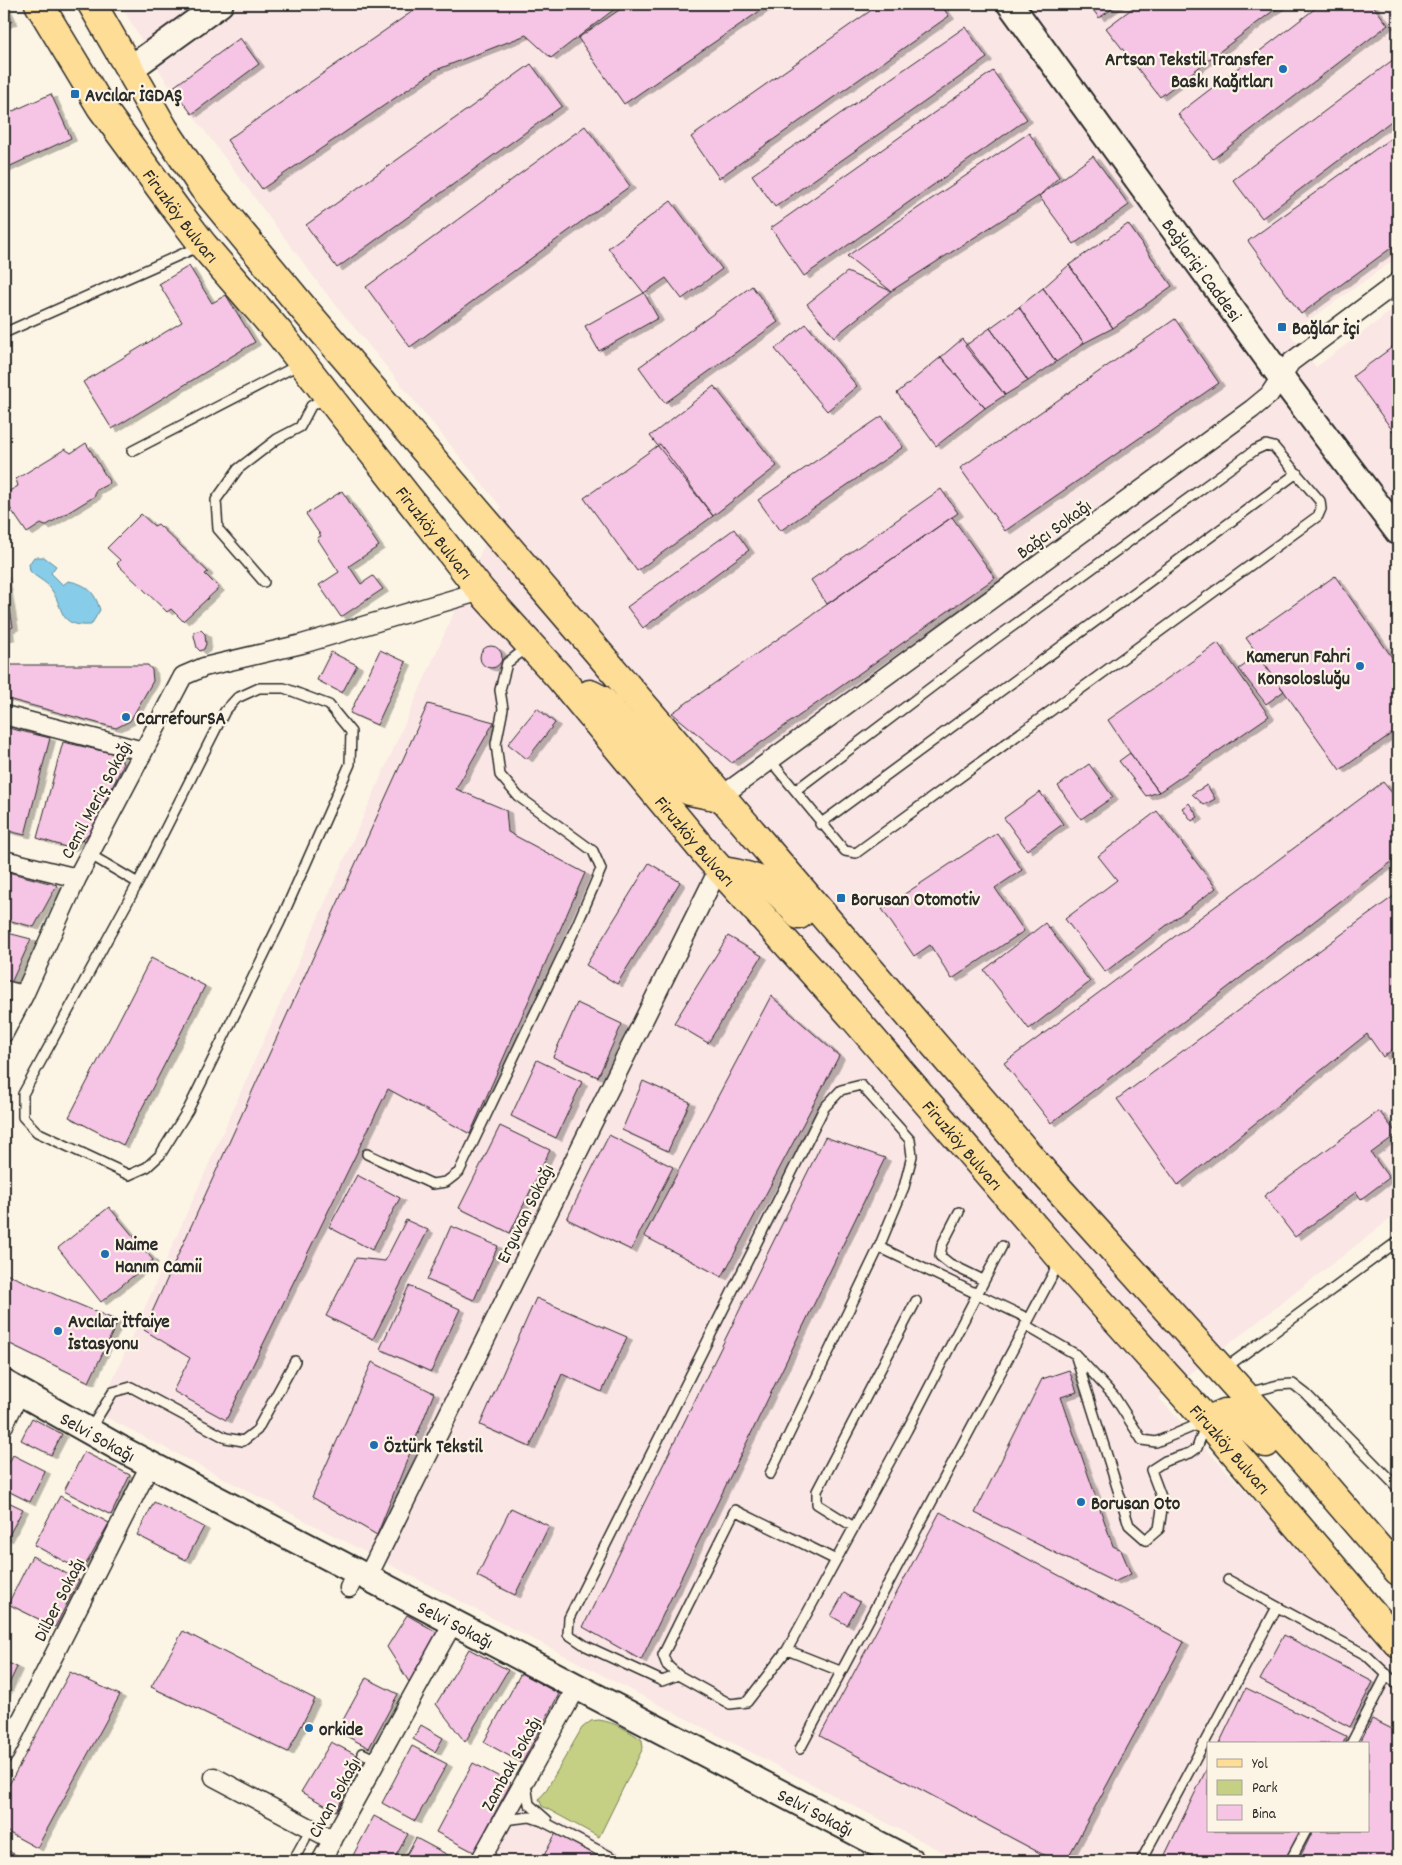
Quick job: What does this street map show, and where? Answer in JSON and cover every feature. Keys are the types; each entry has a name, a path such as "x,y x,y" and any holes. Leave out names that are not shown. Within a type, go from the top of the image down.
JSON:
{"main road":[{"name":"Firuzköy Bulvarı","path":"39,4 101,107 203,245 302,362 481,591 560,678 722,870 856,1019 1061,1258 1206,1421 1398,1643"},
{"path":"73,4 96,37 110,51 126,62"},
{"name":"Firuzköy Bulvarı","path":"92,4 164,129 204,187 308,314 720,797 1046,1175 1244,1394 1398,1571"},
{"path":"560,678 602,700 676,782 690,791 720,797"},
{"path":"722,870 764,880 783,896 841,965 859,979 893,997"},
{"path":"1206,1421 1225,1413 1233,1413 1246,1423 1299,1477 1338,1501"}],"street":[{"path":"126,62 220,4"},
{"name":"Bağlariçi Caddesi","path":"1010,4 1281,377 1398,532"},
{"name":"Bağcı Sokağı","path":"720,797 1252,409 1269,395 1291,362 1398,282"},
{"name":"Cemil Meriç Sokağı","path":"4,1033 24,995 77,878 183,676 204,667 302,644 481,591"},
{"path":"4,715 143,751"},
{"path":"4,860 77,878"},
{"name":"Erguvan Sokağı","path":"358,1578 713,880 722,870"},
{"path":"4,990 24,995"},
{"path":"4,1425 12,1388"},
{"name":"Selvi Sokağı","path":"12,1388 358,1578 454,1621 912,1861"},
{"name":"Dilber Sokağı","path":"4,1754 151,1463"},
{"name":"Civan Sokağı","path":"321,1861 333,1840 369,1756 454,1621"},
{"name":"Zambak Sokağı","path":"480,1861 578,1685"},
{"path":"214,1777 333,1840"}],"lane":[{"path":"4,333 203,245"},
{"path":"132,451 302,362"},
{"path":"264,582 218,529 216,500 238,469 277,439 300,427 311,406 328,396"},
{"path":"770,760 796,790 820,824 845,851 856,853 1318,516 1321,510 1320,501 1274,447 1266,445 1255,450 995,639 796,790"},
{"path":"820,824 1297,473"},
{"path":"367,1154 432,1184 446,1182 459,1172 576,927 601,869 593,851 518,796 500,775 496,744 503,709 500,690 508,663 530,645"},
{"path":"259,688 284,688 329,705 351,732 350,764 280,922 188,1110 160,1155 147,1167 130,1175 37,1132 23,1117 23,1094 138,883 225,711 237,698 259,688"},
{"path":"90,854 138,883"},
{"path":"678,1675 662,1681 586,1646 568,1634 569,1618 824,1108 841,1090 860,1085 910,1140 912,1156 904,1187 879,1247 770,1474"},
{"path":"960,1212 942,1245 940,1256 950,1264 983,1280"},
{"path":"1222,1370 1398,1241"},
{"path":"836,1560 735,1510 663,1655 667,1665 678,1675 730,1704 747,1702 787,1650 907,1430 1002,1246"},
{"path":"879,1247 976,1294 1027,1322 1075,1354 1114,1396 1142,1440 1156,1442 1206,1421"},
{"path":"800,1749 1061,1258"},
{"path":"854,1527 817,1504 817,1490 916,1301"},
{"path":"1075,1354 1129,1525 1146,1540 1159,1529 1163,1502 1152,1470 1165,1461 1190,1453 1197,1448 1206,1421"},
{"path":"89,1431 113,1392 131,1387 226,1438 243,1441 257,1430 294,1361"},
{"path":"1244,1394 1278,1385 1293,1384 1306,1394 1398,1488"},
{"path":"1228,1580 1366,1655 1398,1686"},
{"path":"1141,1861 1278,1608"},
{"path":"787,1650 840,1671"},
{"path":"1352,1742 1387,1674"},
{"path":"526,1776 530,1804 546,1821 619,1861"},
{"path":"503,1820 530,1817 546,1821 626,1861"},
{"path":"1290,1861 1305,1832"},
{"path":"293,1861 304,1839"}],"shaded area":[{"path":"120,4 1398,4 1398,257 1290,334 1316,367 1398,306 1398,1213 1159,1398 1398,1656 1398,1861 960,1861 98,1413 501,507 322,288 192,114 173,93"},
{"path":"521,1801 636,1861 488,1861"}],"green space":[{"path":"599,1720 616,1725 632,1733 642,1740 643,1748 599,1837 542,1806 539,1799 545,1792 582,1728 591,1721"}],"water":[{"path":"34,557 44,557 56,566 51,573 63,585 68,581 75,582 93,594 100,610 91,625 80,625 67,620 49,586 30,571 29,564"}],"building":[{"path":"4,4 12,21 4,25"},
{"path":"423,4 621,4 551,58 526,35 436,70 262,189 227,140"},
{"path":"628,4 770,4 624,104 578,38"},
{"path":"880,4 940,4 949,16 719,178 691,137"},
{"path":"1089,4 1119,4 1099,18"},
{"path":"1138,4 1282,4 1160,97 1106,28"},
{"name":"Artsan Tekstil Transfer Baskı Kağıtları","path":"1321,4 1372,4 1388,25 1213,159 1178,114"},
{"path":"965,27 987,58 775,207 752,175"},
{"path":"240,38 259,64 192,114 172,88"},
{"path":"1398,56 1398,116 1262,218 1233,180"},
{"path":"531,64 562,106 337,268 306,225"},
{"path":"993,71 1027,119 804,276 771,228"},
{"path":"51,94 71,138 4,169 4,115"},
{"path":"585,126 630,186 410,347 366,287"},
{"path":"1029,133 1059,177 1039,196 891,291 847,256"},
{"path":"1398,133 1398,243 1301,314 1248,241"},
{"path":"1093,156 1129,205 1074,244 1039,196"},
{"path":"671,201 722,269 682,299 666,278 644,293 608,248"},
{"path":"1128,224 1172,286 1113,328 1069,265"},
{"path":"1069,265 1113,328 1084,343 1043,288"},
{"path":"189,266 212,303 226,295 255,342 112,429 83,382 182,322 159,284"},
{"path":"847,272 891,291 834,337 807,304"},
{"path":"752,286 778,322 665,403 639,367"},
{"path":"1043,288 1084,343 1056,362 1019,307"},
{"path":"644,293 658,318 599,351 585,326"},
{"path":"1019,307 1056,362 1028,381 990,328"},
{"path":"1175,319 1219,383 1005,531 960,468"},
{"path":"806,324 857,386 827,411 775,349"},
{"path":"990,328 1028,381 1005,395 965,346"},
{"path":"962,339 1005,395 985,408 941,357"},
{"path":"1398,343 1398,438 1353,376"},
{"path":"941,357 985,408 936,446 897,393"},
{"path":"714,386 777,466 713,516 650,436"},
{"path":"882,416 903,447 780,531 758,500"},
{"path":"86,443 110,483 95,491 95,496 74,509 45,526 41,524 27,533 4,499 4,494 18,486 16,479 65,449 71,453"},
{"path":"660,444 713,516 637,571 584,498"},
{"path":"941,489 958,513 827,604 811,580"},
{"path":"342,491 379,546 349,566 361,584 373,576 383,589 341,617 319,585 339,572 317,538 321,536 306,514"},
{"path":"141,514 154,526 158,524 208,572 205,574 219,588 183,621 171,609 167,612 117,564 120,560 107,548"},
{"path":"952,517 995,578 732,763 672,713"},
{"path":"734,529 749,550 643,628 627,607"},
{"path":"4,574 13,627 8,629 9,637 4,638"},
{"path":"1335,576 1398,666 1398,729 1340,770 1246,638"},
{"path":"201,630 205,634 206,644 204,649 200,651 197,648 194,632"},
{"path":"1218,643 1269,716 1159,792 1108,720"},
{"path":"491,646 499,649 502,657 499,665 491,668 483,665 480,657 483,649"},
{"path":"380,650 406,662 377,725 350,713"},
{"path":"331,652 357,665 342,693 317,680"},
{"path":"1257,656 1284,691 1266,704 1239,669"},
{"path":"4,665 148,665 152,670 153,681 130,721 116,728 4,698"},
{"path":"428,704 494,722 456,789 506,810 508,832 585,873 470,1134 388,1089 226,1420 173,1391 190,1358 144,1330"},
{"path":"537,708 555,723 527,759 508,744"},
{"path":"4,727 50,738 25,835 4,830"},
{"path":"63,742 120,755 123,765 91,831 80,842 69,848 37,838"},
{"path":"1130,753 1159,792 1146,796 1119,761"},
{"path":"1089,764 1113,797 1081,819 1058,786"},
{"path":"1383,782 1398,800 1398,857 1051,1123 1004,1063"},
{"path":"1207,785 1215,799 1204,805 1192,794"},
{"path":"1040,792 1063,824 1027,850 1004,818"},
{"path":"1189,803 1198,817 1192,821 1182,808"},
{"path":"1157,811 1216,888 1105,972 1065,919 1117,880 1098,856"},
{"path":"997,833 1022,870 995,888 1024,931 952,979 930,945 914,956 882,909"},
{"path":"649,863 680,882 617,984 586,965"},
{"path":"4,871 57,885 34,927 4,919"},
{"path":"1398,893 1398,1045 1383,1057 1367,1034 1178,1185 1117,1099"},
{"path":"1045,923 1090,982 1029,1029 984,970"},
{"path":"4,932 31,939 11,983 4,981"},
{"path":"728,936 762,956 708,1043 674,1023"},
{"path":"151,958 205,986 123,1145 69,1117"},
{"path":"771,996 839,1056 722,1277 644,1236"},
{"path":"577,1003 622,1024 598,1077 553,1057"},
{"path":"537,1060 582,1082 556,1138 511,1116"},
{"path":"643,1081 690,1102 668,1151 622,1130"},
{"path":"1379,1111 1397,1134 1371,1153 1389,1178 1361,1199 1356,1192 1295,1237 1264,1196"},
{"path":"500,1126 550,1150 510,1233 459,1208"},
{"path":"609,1135 673,1167 631,1250 567,1219"},
{"path":"825,1137 885,1158 641,1660 583,1627"},
{"path":"357,1175 400,1198 372,1250 329,1227"},
{"name":"Naime Hanım Camii","path":"109,1207 153,1260 101,1302 58,1248"},
{"path":"406,1220 428,1230 373,1339 326,1316 356,1258 385,1261"},
{"path":"451,1226 498,1246 474,1300 427,1280"},
{"name":"Avcılar İtfaiye İstasyonu","path":"4,1273 118,1321 89,1382 4,1341"},
{"path":"409,1286 460,1309 431,1372 380,1349"},
{"path":"536,1298 627,1337 602,1392 562,1374 530,1447 480,1425"},
{"name":"Öztürk Tekstil","path":"372,1362 434,1393 377,1535 312,1497"},
{"path":"1069,1370 1077,1392 1061,1397 1113,1546 1121,1550 1131,1574 1114,1582 975,1513 1042,1379"},
{"path":"32,1418 62,1434 51,1455 21,1440"},
{"path":"84,1452 130,1475 111,1515 64,1491"},
{"path":"13,1455 45,1471 30,1502 4,1489 4,1473"},
{"path":"60,1496 109,1523 82,1571 34,1545"},
{"path":"4,1500 23,1509 7,1539 4,1537"},
{"path":"154,1502 204,1527 186,1560 137,1535"},
{"path":"511,1508 549,1526 515,1595 477,1576"},
{"path":"940,1512 1184,1642 1066,1861 1055,1861 820,1736"},
{"path":"32,1556 79,1580 55,1627 8,1604"},
{"path":"844,1593 860,1602 847,1625 831,1616"},
{"path":"407,1615 440,1634 411,1685 387,1647"},
{"path":"183,1631 315,1699 288,1752 151,1687"},
{"path":"1284,1635 1373,1682 1350,1727 1260,1680"},
{"path":"469,1649 508,1670 465,1742 436,1704"},
{"path":"4,1661 17,1667 4,1695"},
{"path":"70,1672 120,1695 37,1848 4,1830 4,1794"},
{"path":"521,1673 559,1694 522,1763 484,1742"},
{"path":"366,1678 398,1694 369,1748 337,1731"},
{"path":"1246,1688 1346,1736 1344,1742 1220,1742"},
{"path":"1372,1719 1398,1732 1398,1861 1298,1861 1312,1832 1370,1832 1370,1742 1360,1742"},
{"path":"421,1725 443,1738 435,1752 413,1739"},
{"path":"331,1742 364,1759 336,1811 301,1792"},
{"path":"412,1746 447,1764 415,1821 382,1803"},
{"path":"473,1763 511,1783 474,1852 436,1832"},
{"path":"1207,1768 1207,1832 1300,1832 1285,1861 1162,1861"},
{"path":"374,1816 408,1834 393,1861 350,1861"},
{"path":"556,1833 610,1861 541,1861"},
{"path":"416,1838 459,1861 403,1861"},
{"path":"4,1849 28,1861 4,1861"}],"place":[{"name":"Artsan Tekstil Transfer Baskı Kağıtları","path":"1283,69"},
{"name":"Avcılar İGDAŞ","path":"75,94"},
{"name":"Bağlar İçi","path":"1282,327"},
{"name":"Kamerun Fahri Konsolosluğu","path":"1360,666"},
{"name":"CarrefourSA","path":"126,717"},
{"name":"Borusan Otomotiv","path":"841,898"},
{"name":"Naime Hanım Camii","path":"105,1254"},
{"name":"Avcılar İtfaiye İstasyonu","path":"58,1331"},
{"name":"Öztürk Tekstil","path":"374,1445"},
{"name":"Borusan Oto","path":"1081,1502"},
{"name":"orkide","path":"309,1728"}]}
